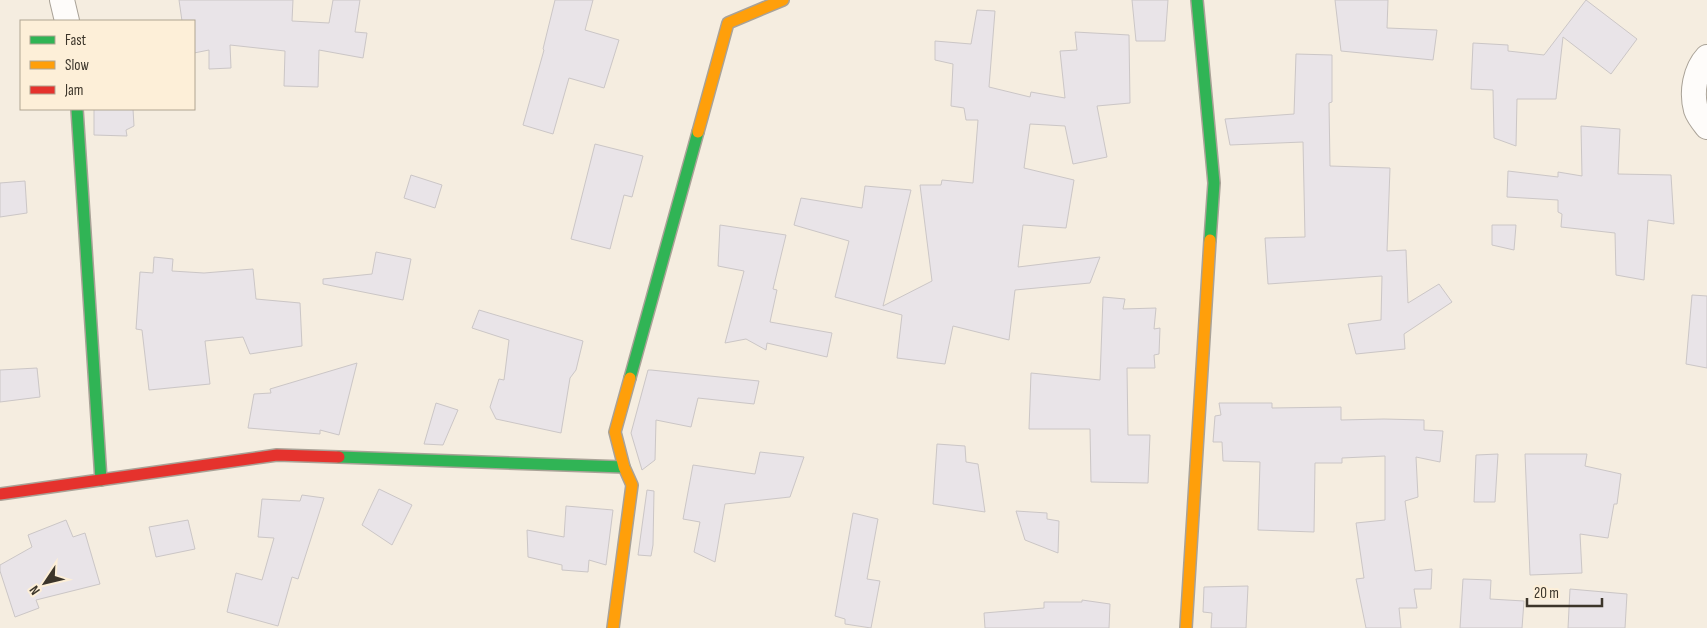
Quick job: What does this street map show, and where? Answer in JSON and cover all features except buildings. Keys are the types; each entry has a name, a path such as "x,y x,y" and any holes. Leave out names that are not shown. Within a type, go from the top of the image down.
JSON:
{"street":[{"path":"62,0 67,20"},
{"path":"613,628 632,484 624,467 614,432 728,23 783,0"},
{"path":"1186,628 1214,183 1197,0"},
{"path":"1707,57 1702,63 1693,89 1696,111 1707,127"},
{"path":"77,110 101,480"},
{"path":"0,494 277,455 624,467"}],"traffic: fast":[{"path":"1197,0 1214,183 1210,240"},
{"path":"77,110 101,480"},
{"path":"630,378 698,132"},
{"path":"339,457 624,467"}],"traffic: slow":[{"path":"698,132 728,23 783,0"},
{"path":"1186,628 1210,240"},
{"path":"613,628 632,485 624,467 615,432 630,378"}],"traffic: jam":[{"path":"0,494 277,455 339,457"}]}
